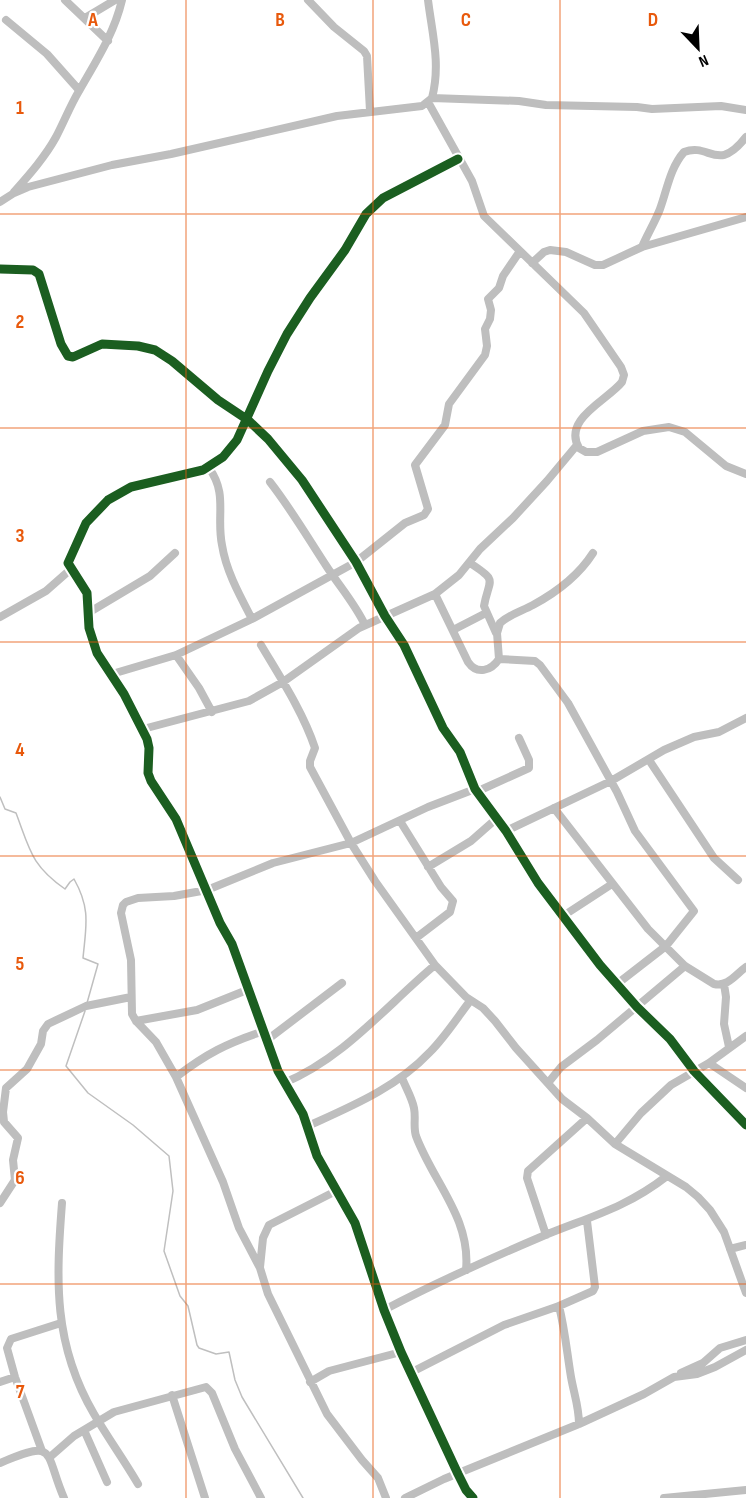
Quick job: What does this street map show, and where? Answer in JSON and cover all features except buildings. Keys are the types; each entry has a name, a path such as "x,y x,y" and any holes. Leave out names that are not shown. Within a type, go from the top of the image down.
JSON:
{"street":[{"path":"65,0 108,41"},
{"path":"85,18 115,0"},
{"path":"14,193 46,152 108,41 117,21 122,0"},
{"path":"308,0 366,56 370,111"},
{"path":"428,0 436,53 430,100 458,159 472,182 484,216 584,313 621,367 624,375 618,387 583,417 575,435 577,445 586,452 597,452 644,431 669,427 685,432 720,462 746,474"},
{"path":"6,20 47,54 79,90"},
{"path":"0,202 14,193 45,182 112,165 171,154 289,126 370,111 416,107 430,100 519,101 546,105 652,109 729,106 746,110"},
{"path":"642,248 660,209 662,197 677,160 684,152 692,150 710,154 725,154 737,148 746,136"},
{"path":"458,159 383,198 366,214 345,250 287,334 268,370 248,420 237,440 223,457 209,468 131,487 108,500 93,514 82,530 68,563 87,593 89,628 97,653 112,674 143,729 149,748 148,767 151,782 176,819 220,923 232,944 247,990 284,1083 308,1126 317,1156 355,1223 400,1352 465,1490 473,1498"},
{"path":"532,262 550,250 566,252 599,266 642,248 746,217"},
{"path":"112,674 176,655 252,619 333,576 356,562 405,523 424,515 428,508 415,465 444,425 449,404 485,355 487,346 485,329 491,310 489,299 520,251"},
{"path":"0,269 33,270 39,274 61,344 68,356 73,357 102,344 148,348 164,355 218,400 248,420 268,439 302,480 356,562 407,652 443,728 460,752 475,790 506,831 538,884 600,965 637,1007 670,1039 694,1071 746,1125"},
{"path":"143,729 249,701 283,682 348,634 435,594 454,580 547,481 577,445"},
{"path":"209,468 219,484 221,541 224,557 239,595 252,619"},
{"path":"270,482 349,596 365,625"},
{"path":"88,613 150,576 175,553"},
{"path":"435,594 464,655 474,670 479,671 495,664 499,659 497,627 506,618 534,604 573,578 593,553"},
{"path":"470,563 490,579 491,584 484,606 496,633"},
{"path":"0,617 46,591 71,569"},
{"path":"453,630 486,613"},
{"path":"261,645 283,682 315,748 310,767 351,843 435,965 470,1001 483,1008 562,1099 588,1118 615,1144 691,1191 710,1210 724,1232 746,1293"},
{"path":"176,655 199,688 212,712"},
{"path":"499,659 535,661 540,665 568,703 611,781 635,831 694,911 666,946 617,984"},
{"path":"506,831 611,781 664,750 694,737 718,732 746,718"},
{"path":"387,1498 378,1478 327,1414 310,1382 268,1294 260,1268 239,1228 223,1182 176,1077 156,1042 132,1014 130,947 121,913 123,904 138,898 174,896 207,890 273,863 351,843 428,807 529,768 519,738"},
{"path":"649,760 714,858 738,880"},
{"path":"554,808 648,929 685,966 714,984 724,984 732,980 746,967"},
{"path":"428,867 471,841 496,819"},
{"path":"400,821 444,892 452,898 453,905 450,912 416,938"},
{"path":"563,916 612,884"},
{"path":"284,1083 317,1067 338,1052 435,965"},
{"path":"548,1083 561,1067 685,966"},
{"path":"176,1077 217,1049 265,1035 342,983"},
{"path":"724,984 726,997 724,1024 729,1047"},
{"path":"136,1021 197,1010 247,990"},
{"path":"0,1203 15,1180 14,1160 18,1138 4,1122 6,1088 27,1069 48,1024 86,1006 106,1000 131,997"},
{"path":"308,1126 367,1099 402,1078 432,1051 470,1001"},
{"path":"615,1144 641,1113 671,1085 709,1063 746,1036"},
{"path":"709,1063 746,1088"},
{"path":"402,1078 414,1110 415,1134 462,1227 466,1249 465,1270"},
{"path":"546,1235 527,1178 528,1171 588,1118"},
{"path":"384,1310 465,1270 623,1205 654,1187 667,1176"},
{"path":"260,1268 263,1238 269,1225 336,1191"},
{"path":"62,1203 58,1270 62,1323 69,1359 98,1420 138,1484"},
{"path":"410,1373 504,1325 590,1293 595,1287 587,1221"},
{"path":"730,1250 746,1245"},
{"path":"559,1306 579,1409 579,1424"},
{"path":"62,1323 12,1339 3,1350 64,1498"},
{"path":"680,1374 703,1363 720,1348 746,1340"},
{"path":"405,1498 579,1424 644,1394 674,1377 697,1374 746,1350"},
{"path":"310,1382 328,1371 400,1352"},
{"path":"0,1382 15,1377"},
{"path":"0,1463 31,1451 46,1454 114,1412 204,1387 211,1390 235,1449 261,1498"},
{"path":"172,1395 205,1498"},
{"path":"84,1430 107,1482"},
{"path":"664,1498 746,1490"}],"waterway":[{"path":"0,797 5,809 16,813 38,864 65,889 74,879 79,890 86,918 83,958 98,964 87,1003"},
{"path":"85,1011 66,1066 88,1093 133,1125 169,1156 173,1191 164,1251 180,1296 188,1306 197,1345 199,1348 216,1354 229,1352 235,1380 242,1397 303,1498"}],"cycle path":[{"path":"458,159 383,198 366,214 345,250 287,334 237,440 223,457 203,470 131,487 108,500 86,523 68,563 87,593 89,628 97,653 124,694 147,739 148,773 151,781 176,819 220,923 232,944 278,1071 303,1114 317,1156 355,1223 384,1310 401,1352 458,1474 473,1498"},
{"path":"0,269 33,270 39,274 61,344 68,356 73,357 102,344 138,346 155,350 172,361 218,400 248,420 268,439 302,480 356,562 385,616 404,645 443,728 460,752 475,789 506,831 538,883 600,965 637,1007 670,1039 694,1071 746,1125"}]}
